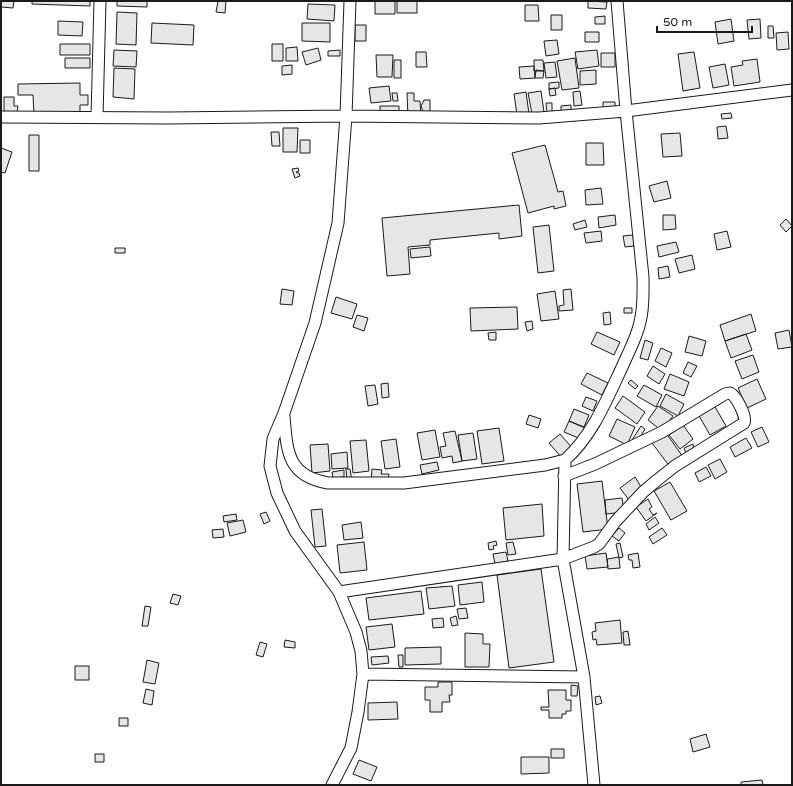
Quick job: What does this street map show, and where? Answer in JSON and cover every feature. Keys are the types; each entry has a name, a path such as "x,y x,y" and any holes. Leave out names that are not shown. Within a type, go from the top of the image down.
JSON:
{"street":[{"path":"97,117 100,1"},
{"path":"332,785 350,748 358,712 363,674 361,651 356,632 339,592 295,530 277,494 270,466 273,439 284,413 314,323 338,223 346,116 350,1"},
{"path":"284,413 286,446 288,455 296,469 308,476 324,482 404,483 545,465 565,460 577,449 592,428 636,336 640,323 643,301 643,277 626,111 617,1"},
{"path":"1,117 346,116 539,118 626,111 792,90"},
{"path":"339,592 563,559 594,547 599,544 615,522 642,492 675,466 744,423 745,417 735,397 730,393 725,394 662,432 595,464 564,476"},
{"path":"565,460 563,559 584,677 594,785"},
{"path":"363,674 584,677"}],"building":[{"path":"1,1 14,1 13,8 1,7"},
{"path":"32,1 90,1 90,6 32,4"},
{"path":"117,1 147,1 147,7 117,6"},
{"path":"218,1 226,1 225,13 216,12"},
{"path":"375,1 395,1 395,14 375,14"},
{"path":"397,1 417,1 417,13 397,13"},
{"path":"588,1 607,2 606,9 588,8"},
{"path":"308,4 335,5 334,21 307,19"},
{"path":"525,5 538,5 539,21 525,21"},
{"path":"117,12 137,13 136,45 116,44"},
{"path":"551,15 562,15 562,30 551,30"},
{"path":"605,16 605,24 595,24 595,17"},
{"path":"731,19 734,41 718,44 715,22"},
{"path":"760,19 761,38 749,39 747,20"},
{"path":"58,21 83,22 82,36 58,35"},
{"path":"152,23 194,25 193,45 151,43"},
{"path":"302,23 330,23 330,42 302,41"},
{"path":"355,25 366,25 366,41 355,41"},
{"path":"768,26 773,26 774,38 768,38"},
{"path":"585,32 599,32 599,42 585,42"},
{"path":"788,32 789,49 777,50 776,33"},
{"path":"557,40 559,54 546,56 544,41"},
{"path":"60,44 90,44 90,55 60,55"},
{"path":"272,44 283,44 283,61 272,61"},
{"path":"297,47 298,61 286,61 286,48"},
{"path":"318,48 321,60 306,65 302,52"},
{"path":"114,50 137,51 136,67 113,66"},
{"path":"340,50 340,56 328,56 328,51"},
{"path":"597,50 599,66 578,69 575,52"},
{"path":"416,52 426,52 427,67 416,67"},
{"path":"694,52 700,88 683,91 678,54"},
{"path":"601,53 615,53 615,67 601,67"},
{"path":"376,55 393,55 392,77 377,77"},
{"path":"65,58 90,58 90,68 65,68"},
{"path":"575,58 579,88 562,90 557,61"},
{"path":"757,59 760,82 734,86 731,67 743,65 742,61"},
{"path":"394,60 401,60 401,78 394,78"},
{"path":"534,60 543,60 544,71 534,71"},
{"path":"555,62 557,77 546,78 544,63"},
{"path":"725,64 729,85 713,88 709,67"},
{"path":"292,65 292,74 282,75 282,66"},
{"path":"534,66 535,78 520,79 519,67"},
{"path":"114,68 135,69 134,99 113,97"},
{"path":"536,70 544,71 543,78 535,78"},
{"path":"596,70 596,84 580,85 580,71"},
{"path":"559,82 559,88 549,89 549,83"},
{"path":"80,83 80,95 88,95 88,105 80,105 80,114 34,115 33,95 18,95 18,84"},
{"path":"389,86 391,101 371,103 369,88"},
{"path":"555,88 556,95 550,96 549,89"},
{"path":"541,91 544,112 532,114 528,93"},
{"path":"580,91 582,105 574,106 573,92"},
{"path":"526,92 529,114 517,115 514,94"},
{"path":"392,93 397,93 398,101 393,101"},
{"path":"407,93 414,93 414,101 420,101 421,116 408,117"},
{"path":"4,97 14,97 14,106 18,106 17,114 4,113"},
{"path":"424,100 430,100 430,114 424,114 421,106"},
{"path":"603,102 615,102 615,109 603,109"},
{"path":"546,103 552,103 552,113 547,113"},
{"path":"571,105 571,114 561,115 561,106"},
{"path":"380,106 399,106 399,116 380,116"},
{"path":"731,113 732,118 722,119 721,114"},
{"path":"726,126 728,138 718,139 717,127"},
{"path":"283,128 298,128 297,152 283,152"},
{"path":"271,132 279,132 280,146 272,146"},
{"path":"680,133 682,156 663,157 661,134"},
{"path":"29,135 39,135 39,171 29,171"},
{"path":"300,140 310,140 310,153 300,153"},
{"path":"586,143 603,143 604,165 586,165"},
{"path":"545,145 558,192 563,191 566,206 554,209 554,206 528,213 512,153"},
{"path":"1,148 12,152 5,173 1,172"},
{"path":"298,168 299,171 296,172 299,173 300,176 295,178 292,169"},
{"path":"667,181 671,198 654,202 649,186"},
{"path":"601,188 603,204 586,205 585,190"},
{"path":"519,205 522,236 499,239 499,233 430,240 430,245 408,247 410,274 387,276 382,218"},
{"path":"615,215 616,225 599,228 598,217"},
{"path":"663,215 675,215 676,229 663,230"},
{"path":"786,219 792,226 786,232 780,225"},
{"path":"585,220 587,227 575,230 573,224"},
{"path":"549,225 554,271 538,273 533,227"},
{"path":"601,231 602,241 586,243 584,233"},
{"path":"727,231 731,247 717,250 714,234"},
{"path":"633,235 634,246 625,247 623,236"},
{"path":"676,242 679,252 659,257 657,246"},
{"path":"430,247 431,256 411,258 410,249"},
{"path":"115,248 125,248 125,253 115,253"},
{"path":"692,255 695,269 679,273 675,259"},
{"path":"668,266 670,277 659,279 658,268"},
{"path":"282,289 294,291 292,305 280,304"},
{"path":"571,289 573,310 559,311 559,306 564,305 563,290"},
{"path":"555,291 559,319 541,321 537,294"},
{"path":"336,297 357,304 352,319 331,313"},
{"path":"517,307 518,329 471,331 470,308"},
{"path":"624,308 632,308 632,313 624,313"},
{"path":"610,312 611,324 604,325 603,313"},
{"path":"751,314 756,331 725,341 720,325"},
{"path":"357,315 368,318 364,331 353,327"},
{"path":"532,321 533,329 527,331 525,322"},
{"path":"789,330 792,347 778,349 775,333"},
{"path":"496,332 496,340 489,340 488,333"},
{"path":"597,332 620,342 614,355 591,344"},
{"path":"746,334 752,350 731,358 725,341"},
{"path":"689,336 706,341 702,356 685,352"},
{"path":"645,340 653,343 648,360 640,358"},
{"path":"661,348 672,353 666,367 655,361"},
{"path":"753,355 759,372 742,379 735,361"},
{"path":"688,362 697,366 691,377 683,373"},
{"path":"653,366 665,374 659,384 647,376"},
{"path":"587,373 608,383 602,395 581,384"},
{"path":"670,374 689,382 684,396 664,389"},
{"path":"757,379 766,399 747,408 738,388"},
{"path":"631,380 638,386 635,389 628,383"},
{"path":"388,383 389,397 382,398 381,384"},
{"path":"375,385 378,404 368,406 365,386"},
{"path":"644,385 662,395 656,407 637,396"},
{"path":"666,394 684,404 678,416 660,406"},
{"path":"623,396 645,412 637,424 615,408"},
{"path":"586,397 597,401 593,411 582,406"},
{"path":"714,405 726,426 710,435 698,414"},
{"path":"658,406 673,416 662,431 648,420"},
{"path":"574,409 589,415 584,427 569,421"},
{"path":"529,415 541,419 538,428 526,424"},
{"path":"617,419 635,427 627,445 609,436"},
{"path":"569,421 585,428 581,439 564,432"},
{"path":"683,425 693,439 680,449 669,435"},
{"path":"641,426 645,429 637,443 632,440"},
{"path":"762,427 769,442 758,447 751,432"},
{"path":"499,428 504,461 482,464 477,431"},
{"path":"435,430 440,457 422,460 417,433"},
{"path":"455,431 462,461 453,463 452,456 442,458 440,447 446,446 443,433"},
{"path":"473,433 477,459 462,461 458,435"},
{"path":"666,433 683,457 670,467 652,443"},
{"path":"560,434 574,450 563,459 549,443"},
{"path":"746,438 752,448 735,457 730,447"},
{"path":"396,439 400,467 385,469 381,441"},
{"path":"366,440 369,471 353,473 350,441"},
{"path":"328,444 330,471 312,473 310,445"},
{"path":"693,444 694,450 686,453 684,448"},
{"path":"347,452 348,468 332,469 331,454"},
{"path":"720,459 727,472 715,479 708,465"},
{"path":"437,462 439,470 422,474 420,465"},
{"path":"706,467 711,476 699,482 695,473"},
{"path":"346,469 350,469 352,481 347,481"},
{"path":"372,469 382,470 381,474 389,474 388,481 371,482"},
{"path":"344,470 344,477 333,478 332,472"},
{"path":"635,477 643,490 629,500 620,488"},
{"path":"602,481 608,529 583,532 577,484"},
{"path":"670,482 687,511 671,520 654,491"},
{"path":"622,498 624,512 606,514 605,500"},
{"path":"648,499 652,507 649,509 653,515 657,513 646,521 636,507"},
{"path":"542,504 544,536 506,540 503,508"},
{"path":"322,509 326,546 315,547 311,510"},
{"path":"266,512 270,521 264,524 260,514"},
{"path":"236,514 237,520 224,522 223,516"},
{"path":"655,517 659,523 649,530 646,524"},
{"path":"243,520 246,532 230,536 227,523"},
{"path":"361,522 363,538 344,540 342,525"},
{"path":"619,528 625,533 619,541 612,536"},
{"path":"662,528 667,535 653,544 649,537"},
{"path":"223,529 224,537 213,538 212,530"},
{"path":"496,541 497,545 493,546 494,549 489,550 488,543"},
{"path":"364,542 367,570 340,573 337,545"},
{"path":"513,542 516,554 508,555 506,543"},
{"path":"620,543 623,557 619,558 616,544"},
{"path":"506,552 508,561 495,564 493,554"},
{"path":"606,553 608,567 587,569 585,556"},
{"path":"638,553 640,567 633,568 632,560 629,560 628,555"},
{"path":"619,557 620,568 608,569 607,559"},
{"path":"541,569 554,662 509,668 497,575"},
{"path":"482,582 484,602 460,605 458,585"},
{"path":"452,586 455,606 429,609 426,588"},
{"path":"421,591 424,614 369,620 366,598"},
{"path":"173,594 181,596 178,605 170,603"},
{"path":"145,606 151,607 148,626 142,626"},
{"path":"466,608 468,618 459,619 457,609"},
{"path":"456,616 458,625 452,626 450,618"},
{"path":"443,618 444,627 433,628 432,619"},
{"path":"620,620 622,643 597,645 596,639 593,640 592,632 596,631 595,623"},
{"path":"392,624 395,647 369,650 366,627"},
{"path":"628,631 630,645 624,645 623,632"},
{"path":"465,633 483,634 483,644 490,644 489,667 465,667"},
{"path":"285,640 295,642 295,648 284,647"},
{"path":"260,642 267,644 263,657 256,655"},
{"path":"441,647 441,664 405,665 405,648"},
{"path":"398,655 403,655 403,667 399,667"},
{"path":"388,656 389,663 372,665 371,657"},
{"path":"147,660 159,663 155,684 143,682"},
{"path":"75,666 89,666 89,680 75,680"},
{"path":"438,682 452,682 452,695 449,695 450,702 442,702 442,712 430,712 430,700 425,700 425,687 438,687"},
{"path":"571,685 578,686 577,696 571,696"},
{"path":"146,689 154,691 152,705 143,703"},
{"path":"548,690 566,690 566,700 571,700 571,711 566,711 566,714 562,714 562,718 549,718 549,710 541,710 541,707 549,707"},
{"path":"600,696 602,703 596,705 595,697"},
{"path":"397,702 398,719 368,720 368,703"},
{"path":"119,718 128,718 128,726 119,726"},
{"path":"706,734 710,747 693,752 690,739"},
{"path":"551,749 564,749 564,758 551,758"},
{"path":"95,754 104,754 104,762 95,762"},
{"path":"521,757 549,757 549,773 521,774"},
{"path":"359,760 377,767 371,781 353,774"},
{"path":"762,780 763,785 741,785 741,782"}]}
